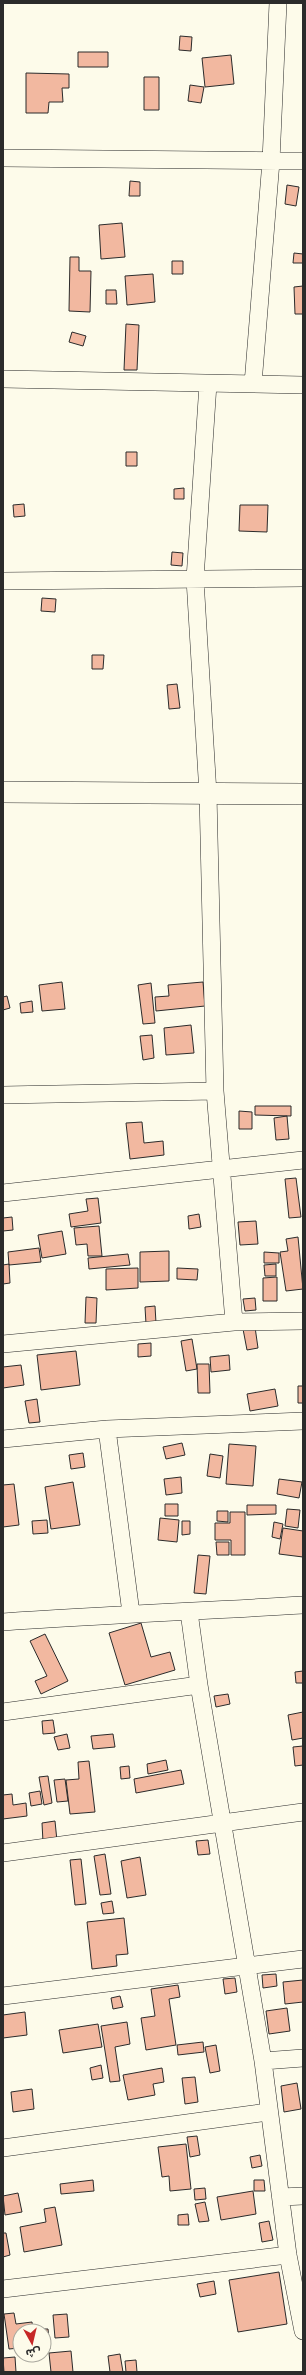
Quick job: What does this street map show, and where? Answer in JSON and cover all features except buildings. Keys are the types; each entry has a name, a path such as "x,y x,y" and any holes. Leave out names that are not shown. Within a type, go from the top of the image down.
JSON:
{"street":[{"path":"253,384 271,161 278,3"},
{"path":"3,158 303,161"},
{"path":"3,379 303,385"},
{"path":"208,384 195,579 208,794 215,1091 234,1322"},
{"path":"3,581 303,578"},
{"path":"3,792 303,794"},
{"path":"3,1095 215,1091"},
{"path":"3,1193 303,1160"},
{"path":"3,1344 234,1322 303,1321"},
{"path":"3,1439 107,1429 303,1421"},
{"path":"107,1429 131,1613"},
{"path":"3,1622 131,1613 189,1612 303,1605"},
{"path":"189,1612 199,1685 263,2061 268,2112 288,2255 303,2331"},
{"path":"3,1712 199,1685"},
{"path":"3,1853 303,1812"},
{"path":"3,1996 303,1958"},
{"path":"263,2061 303,2058"},
{"path":"3,2148 268,2112"},
{"path":"281,2197 303,2196"},
{"path":"3,2289 288,2255"}]}
